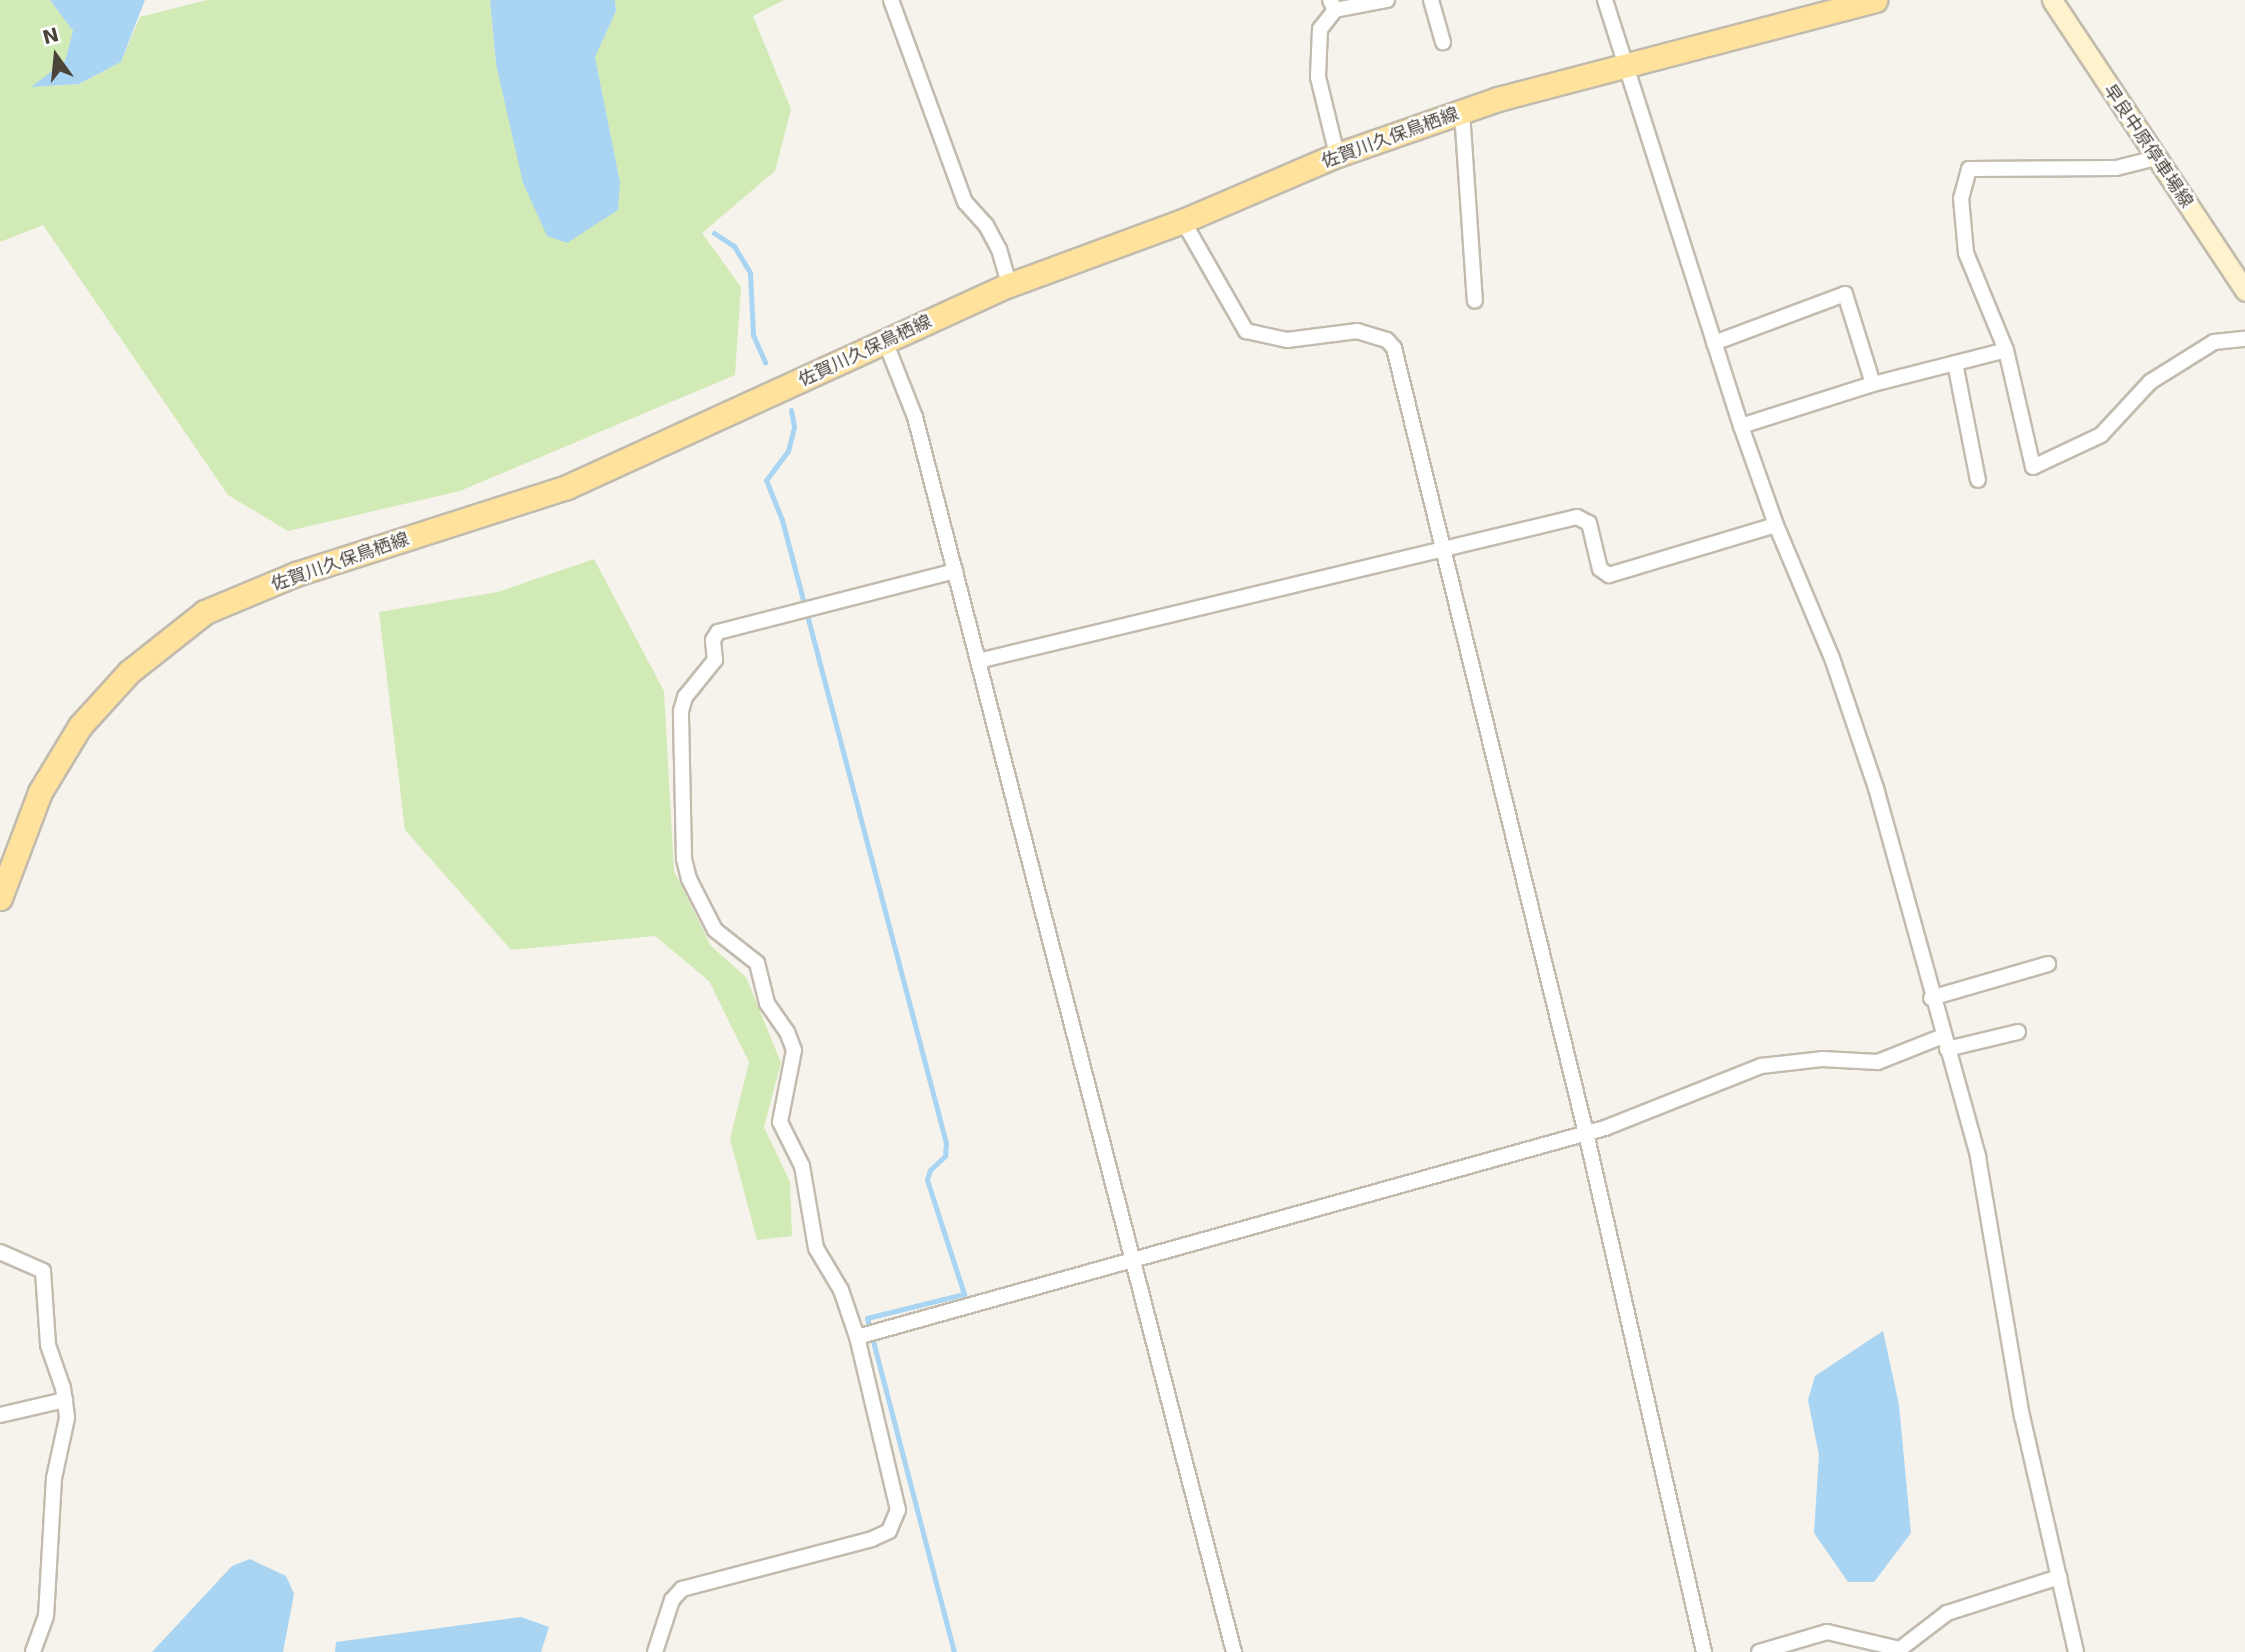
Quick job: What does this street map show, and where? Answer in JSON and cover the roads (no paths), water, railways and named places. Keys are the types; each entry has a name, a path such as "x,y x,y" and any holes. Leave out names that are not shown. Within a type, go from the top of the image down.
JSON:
{"main road":[{"name":"佐賀川久保鳥栖線","path":"0,898 40,792 80,726 129,671 205,612 296,574 567,487 1009,285 1183,221 1337,155 1462,112 1626,64 1875,0"},
{"name":"早良中原停車場線","path":"2052,0 2245,291"}],"street":[{"path":"891,0 965,202 993,237 1009,285"},
{"path":"1337,155 1318,77 1320,29 1332,5 1387,0"},
{"path":"1431,0 1443,43"},
{"path":"1605,0 1741,426 1776,525 1832,658 1876,788 1931,998 1978,1157 2022,1416 2076,1652"},
{"path":"1462,112 1475,301"},
{"path":"2156,158 2116,168 1969,169 1961,198 1966,253 2006,350 2033,467 2101,435 2150,382 2214,342 2245,338"},
{"path":"1183,221 1246,331 1287,340 1357,331 1387,340 1394,348 1586,1133 1704,1652"},
{"path":"1714,343 1844,294 1873,384"},
{"path":"885,341 915,416 1131,1262 1234,1652"},
{"path":"1741,426 1873,384 2006,350"},
{"path":"1955,363 1978,480"},
{"path":"978,661 1577,517 1589,523 1600,569 1609,575 1776,525"},
{"path":"655,1652 671,1600 682,1589 872,1539 896,1523 898,1510 857,1337 841,1290 816,1248 802,1166 780,1122 794,1068 787,1032 767,1003 757,963 715,930 684,859 681,711 685,697 715,660 713,640 719,632 955,571"},
{"path":"1931,998 2048,964"},
{"path":"857,1337 1586,1133 1646,1115 1761,1066 1822,1059 1878,1062 1945,1043 2018,1032"},
{"path":"0,1252 43,1271 48,1345 65,1400 67,1418 54,1478 46,1616 33,1652"},
{"path":"0,1415 65,1400"},
{"path":"1759,1652 1826,1632 1900,1649 1947,1613 2059,1577"}],"water":[{"path":"50,0 145,0 121,62 79,84 31,87 65,61 73,31"},
{"path":"490,0 615,0 616,11 595,57 620,182 618,210 567,243 547,236 523,183 496,64"},
{"path":"1883,1331 1899,1405 1911,1533 1874,1582 1848,1582 1814,1533 1819,1455 1808,1400 1815,1376"},
{"path":"250,1559 286,1576 294,1594 283,1652 152,1652 232,1566"},
{"path":"521,1617 549,1627 541,1652 335,1652 336,1642"}],"waterway":[{"path":"714,233 734,246 750,273 753,335 765,362"},
{"path":"791,410 794,427 788,451 766,480 782,520 946,1143 945,1156 930,1170 927,1180 964,1294 867,1318 954,1652"}]}
